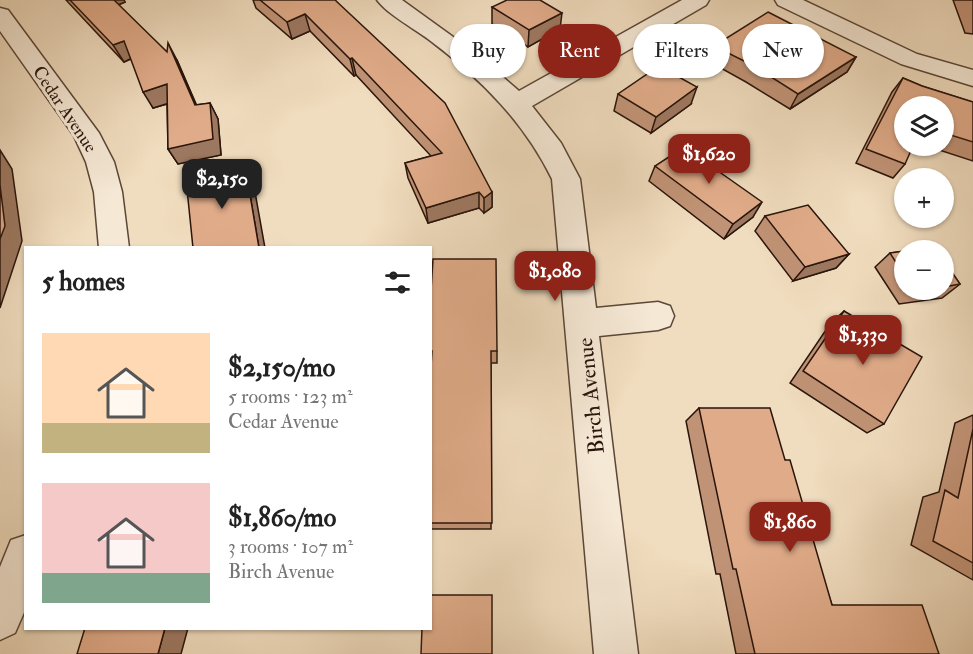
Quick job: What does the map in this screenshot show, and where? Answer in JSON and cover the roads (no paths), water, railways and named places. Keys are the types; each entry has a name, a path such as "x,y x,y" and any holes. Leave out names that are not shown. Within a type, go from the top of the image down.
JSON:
{"street":[{"name":"Birch Avenue","path":"388,0 487,73 554,151 566,179 616,654"},
{"path":"516,104 698,0"},
{"path":"786,0 909,59 973,78"},
{"name":"Cedar Avenue","path":"0,15 11,51 86,133 100,162 108,192 114,246"},
{"path":"583,324 658,316"},
{"path":"0,618 24,560"}]}
